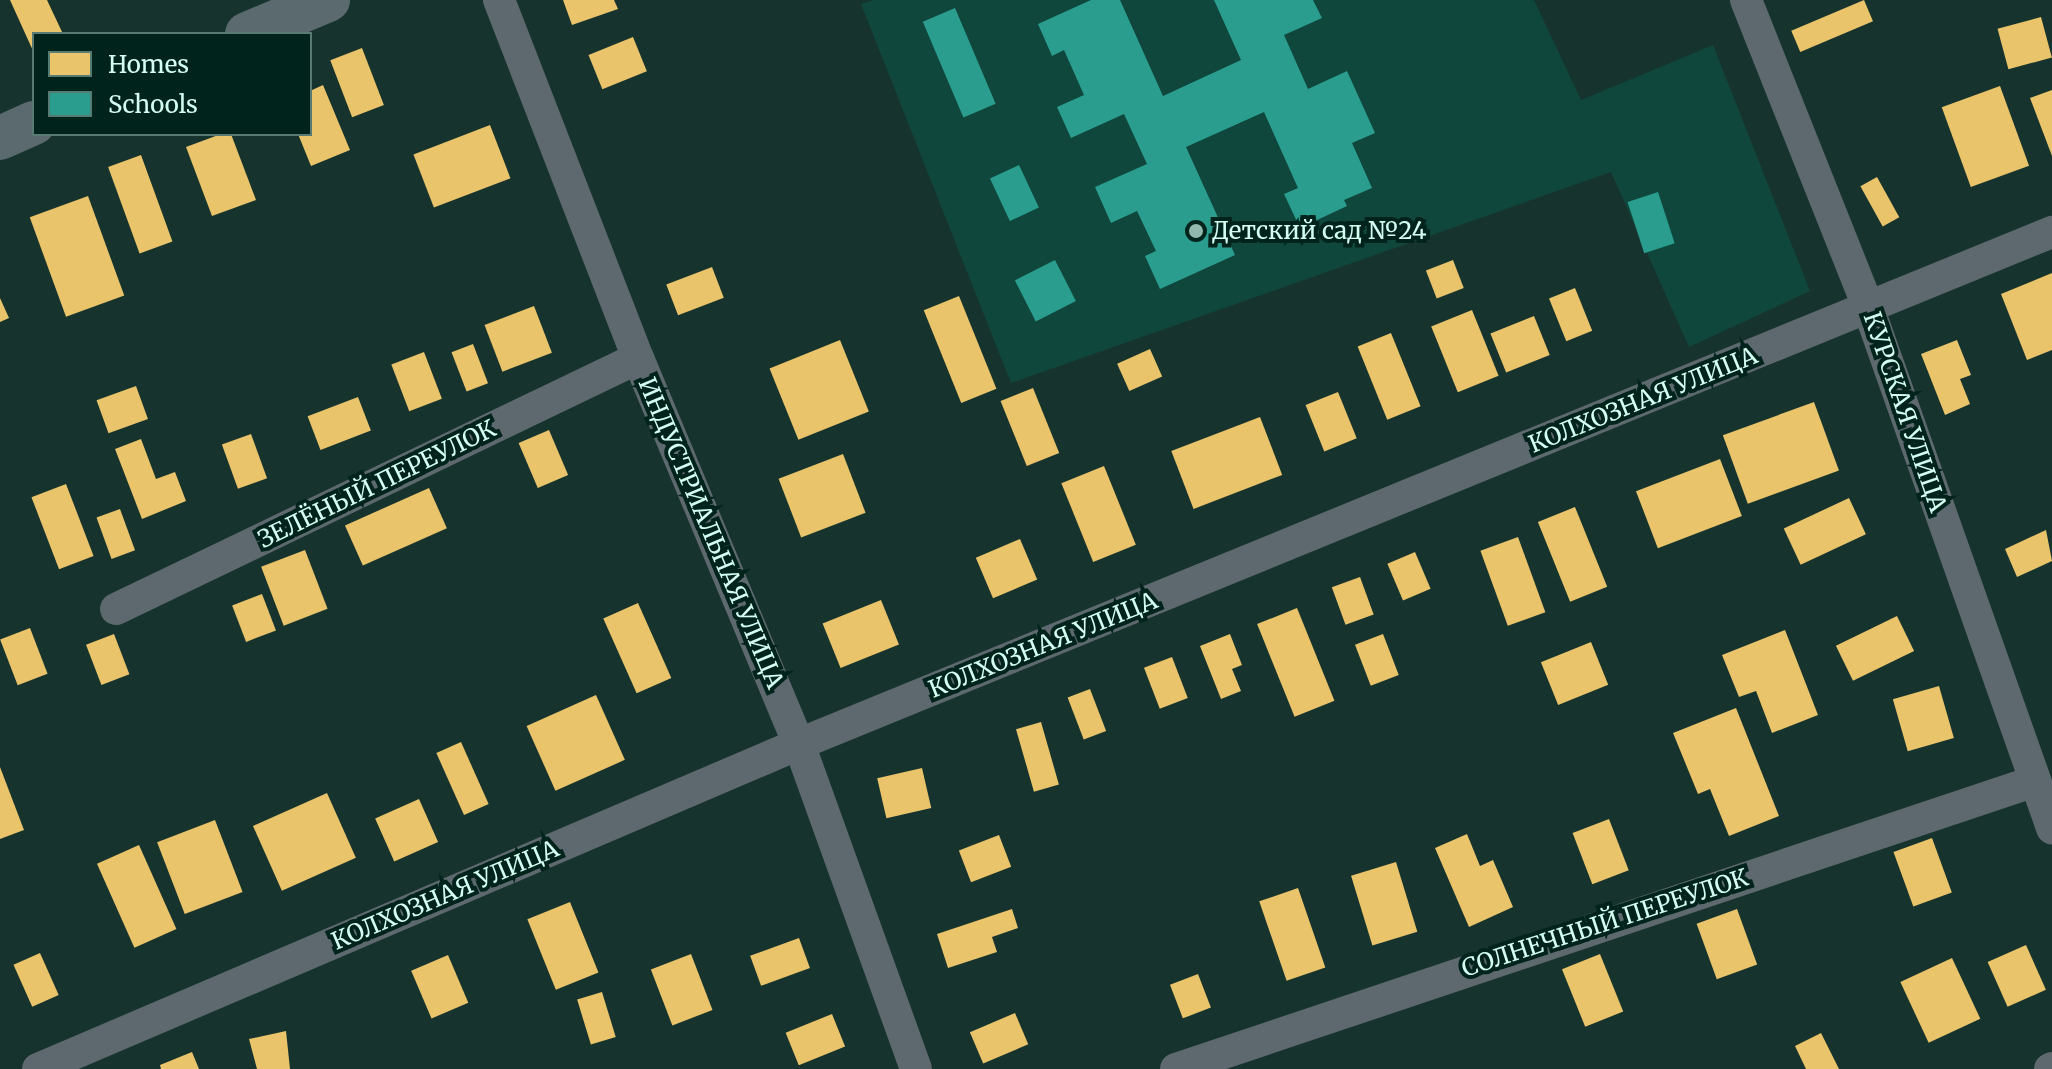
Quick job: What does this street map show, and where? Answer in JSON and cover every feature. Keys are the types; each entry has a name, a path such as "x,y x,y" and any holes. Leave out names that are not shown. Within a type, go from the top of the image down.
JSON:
{"street":[{"path":"252,32 328,0"},
{"name":"ИНДУСТРИАЛЬНАЯ УЛИЦА","path":"499,0 638,358 799,744 916,1069"},
{"name":"КУРСКАЯ УЛИЦА","path":"1746,0 1868,307 2052,828"},
{"path":"0,138 32,124"},
{"name":"КОЛХОЗНАЯ УЛИЦА","path":"38,1069 799,744 2052,232"},
{"name":"ЗЕЛЁНЫЙ ПЕРЕУЛОК","path":"116,609 638,358"},
{"name":"СОЛНЕЧНЫЙ ПЕРЕУЛОК","path":"1176,1069 2035,781"}],"shaded area":[{"name":"Детский сад №24","path":"873,0 1534,0 1581,100 1713,45 1810,291 1689,347 1611,172 1011,383 861,4"}],"building: Homes":[{"path":"10,0 47,0 62,32 32,32 32,49"},
{"path":"563,0 614,0 618,9 572,25"},
{"path":"1864,0 1873,21 1800,52 1791,31"},
{"path":"2041,17 2052,58 2008,69 1998,29"},
{"path":"633,37 647,71 602,89 588,55"},
{"path":"362,48 384,105 352,117 330,60"},
{"path":"323,85 350,150 311,166 299,136 312,136 312,90"},
{"path":"2000,86 2029,166 1971,187 1942,107"},
{"path":"2052,90 2052,156 2030,98"},
{"path":"490,125 510,178 434,208 413,154"},
{"path":"216,136 232,136 256,200 212,216 186,147"},
{"path":"141,155 172,241 140,253 108,167"},
{"path":"1877,177 1899,217 1883,226 1860,186"},
{"path":"88,196 124,296 66,317 30,217"},
{"path":"1453,260 1464,288 1437,298 1426,270"},
{"path":"712,267 724,298 678,315 666,285"},
{"path":"2052,273 2052,350 2027,360 2001,294"},
{"path":"1575,288 1592,331 1566,341 1549,298"},
{"path":"959,296 996,389 961,403 924,310"},
{"path":"0,298 9,318 0,322"},
{"path":"534,306 552,353 502,372 485,325"},
{"path":"1472,310 1499,376 1458,392 1431,326"},
{"path":"1534,316 1550,355 1506,373 1490,334"},
{"path":"1391,333 1421,406 1387,420 1358,346"},
{"path":"840,340 869,411 798,440 770,368"},
{"path":"1957,340 1971,375 1960,379 1970,404 1945,415 1921,354"},
{"path":"473,344 488,383 467,391 452,352"},
{"path":"1150,349 1162,376 1129,391 1117,364"},
{"path":"424,352 442,399 409,411 391,365"},
{"path":"136,386 148,419 109,433 97,400"},
{"path":"1033,388 1059,453 1027,466 1001,401"},
{"path":"1338,392 1357,438 1324,451 1306,405"},
{"path":"358,397 371,431 320,450 308,416"},
{"path":"1814,402 1839,471 1748,504 1723,435"},
{"path":"1260,417 1282,475 1194,509 1171,451"},
{"path":"549,430 568,475 538,488 519,443"},
{"path":"251,434 267,478 238,489 222,445"},
{"path":"141,439 156,479 175,472 186,501 142,519 115,449"},
{"path":"843,454 866,513 801,538 779,479"},
{"path":"1720,459 1742,516 1658,548 1636,491"},
{"path":"1104,466 1136,545 1093,562 1061,483"},
{"path":"66,484 94,556 59,569 31,497"},
{"path":"429,488 447,528 363,566 345,525"},
{"path":"1849,498 1866,534 1801,565 1784,528"},
{"path":"1575,507 1607,587 1570,602 1538,522"},
{"path":"120,509 135,550 112,559 97,518"},
{"path":"2046,530 2052,561 2017,577 2005,549"},
{"path":"1518,537 1545,612 1508,626 1480,551"},
{"path":"1020,539 1037,580 993,598 976,558"},
{"path":"305,550 328,609 284,626 261,567"},
{"path":"1415,552 1431,589 1403,601 1387,564"},
{"path":"1360,577 1374,615 1345,625 1332,587"},
{"path":"262,594 276,630 246,642 232,605"},
{"path":"881,600 899,645 841,668 823,624"},
{"path":"638,603 671,678 637,693 603,618"},
{"path":"1297,608 1334,701 1295,717 1257,624"},
{"path":"1897,616 1914,651 1853,681 1836,646"},
{"path":"30,628 48,674 18,685 0,639"},
{"path":"1785,630 1818,715 1772,733 1756,691 1739,697 1722,655"},
{"path":"114,634 129,674 101,685 86,645"},
{"path":"1230,634 1242,665 1232,669 1241,691 1221,699 1200,646"},
{"path":"1383,634 1399,675 1371,686 1355,645"},
{"path":"1591,642 1608,685 1558,705 1541,662"},
{"path":"1172,657 1188,698 1160,709 1144,668"},
{"path":"1939,686 1954,738 1908,751 1893,699"},
{"path":"1090,689 1106,731 1084,740 1068,698"},
{"path":"596,695 625,760 555,791 527,726"},
{"path":"1736,708 1779,816 1729,836 1710,789 1698,794 1673,733"},
{"path":"1041,722 1059,784 1034,792 1016,729"},
{"path":"461,742 489,804 464,815 436,753"},
{"path":"0,767 24,830 0,839"},
{"path":"922,768 931,808 886,818 877,778"},
{"path":"327,793 356,858 282,891 253,826"},
{"path":"419,799 438,842 394,861 375,819"},
{"path":"1609,819 1629,870 1592,884 1573,833"},
{"path":"215,820 243,892 185,914 157,842"},
{"path":"1467,834 1480,866 1493,860 1513,907 1469,927 1435,848"},
{"path":"999,835 1011,867 971,882 959,850"},
{"path":"1932,838 1952,893 1913,907 1893,852"},
{"path":"139,845 176,929 134,948 97,864"},
{"path":"1396,862 1417,932 1372,946 1351,876"},
{"path":"1298,888 1325,967 1287,981 1259,901"},
{"path":"570,902 598,972 556,990 527,919"},
{"path":"1012,909 1018,928 992,937 997,952 948,968 937,934"},
{"path":"1737,909 1757,964 1717,979 1697,924"},
{"path":"799,938 810,968 761,986 750,956"},
{"path":"2026,945 2046,990 2008,1007 1988,962"},
{"path":"40,953 59,995 32,1007 14,965"},
{"path":"691,954 713,1010 672,1025 651,969"},
{"path":"1600,954 1623,1011 1585,1027 1562,969"},
{"path":"448,955 468,1003 431,1018 411,971"},
{"path":"1952,958 1980,1019 1929,1043 1900,982"},
{"path":"1198,974 1211,1008 1183,1018 1170,985"},
{"path":"602,992 616,1037 591,1045 577,1000"},
{"path":"1015,1013 1028,1044 983,1063 970,1032"},
{"path":"832,1014 845,1046 799,1065 786,1033"},
{"path":"286,1031 290,1069 257,1069 249,1039"},
{"path":"1821,1033 1839,1069 1806,1069 1795,1046"},
{"path":"192,1052 199,1069 161,1069 160,1065"}],"building: Schools":[{"path":"1091,0 1120,0 1163,96 1241,60 1214,0 1313,0 1322,18 1284,35 1308,89 1347,71 1375,133 1352,143 1372,188 1344,200 1347,206 1300,228 1284,194 1298,188 1264,112 1186,147 1235,255 1160,289 1145,256 1156,251 1137,211 1111,223 1095,187 1147,164 1124,114 1071,138 1057,107 1084,95 1064,50 1052,56 1038,24"},
{"path":"955,8 996,104 963,117 923,22"},
{"path":"1019,165 1039,208 1010,221 990,179"},
{"path":"1658,192 1675,243 1644,253 1628,202"},
{"path":"1055,260 1076,301 1036,321 1015,280"}],"place":[{"name":"Детский сад №24","path":"1196,231"}]}
